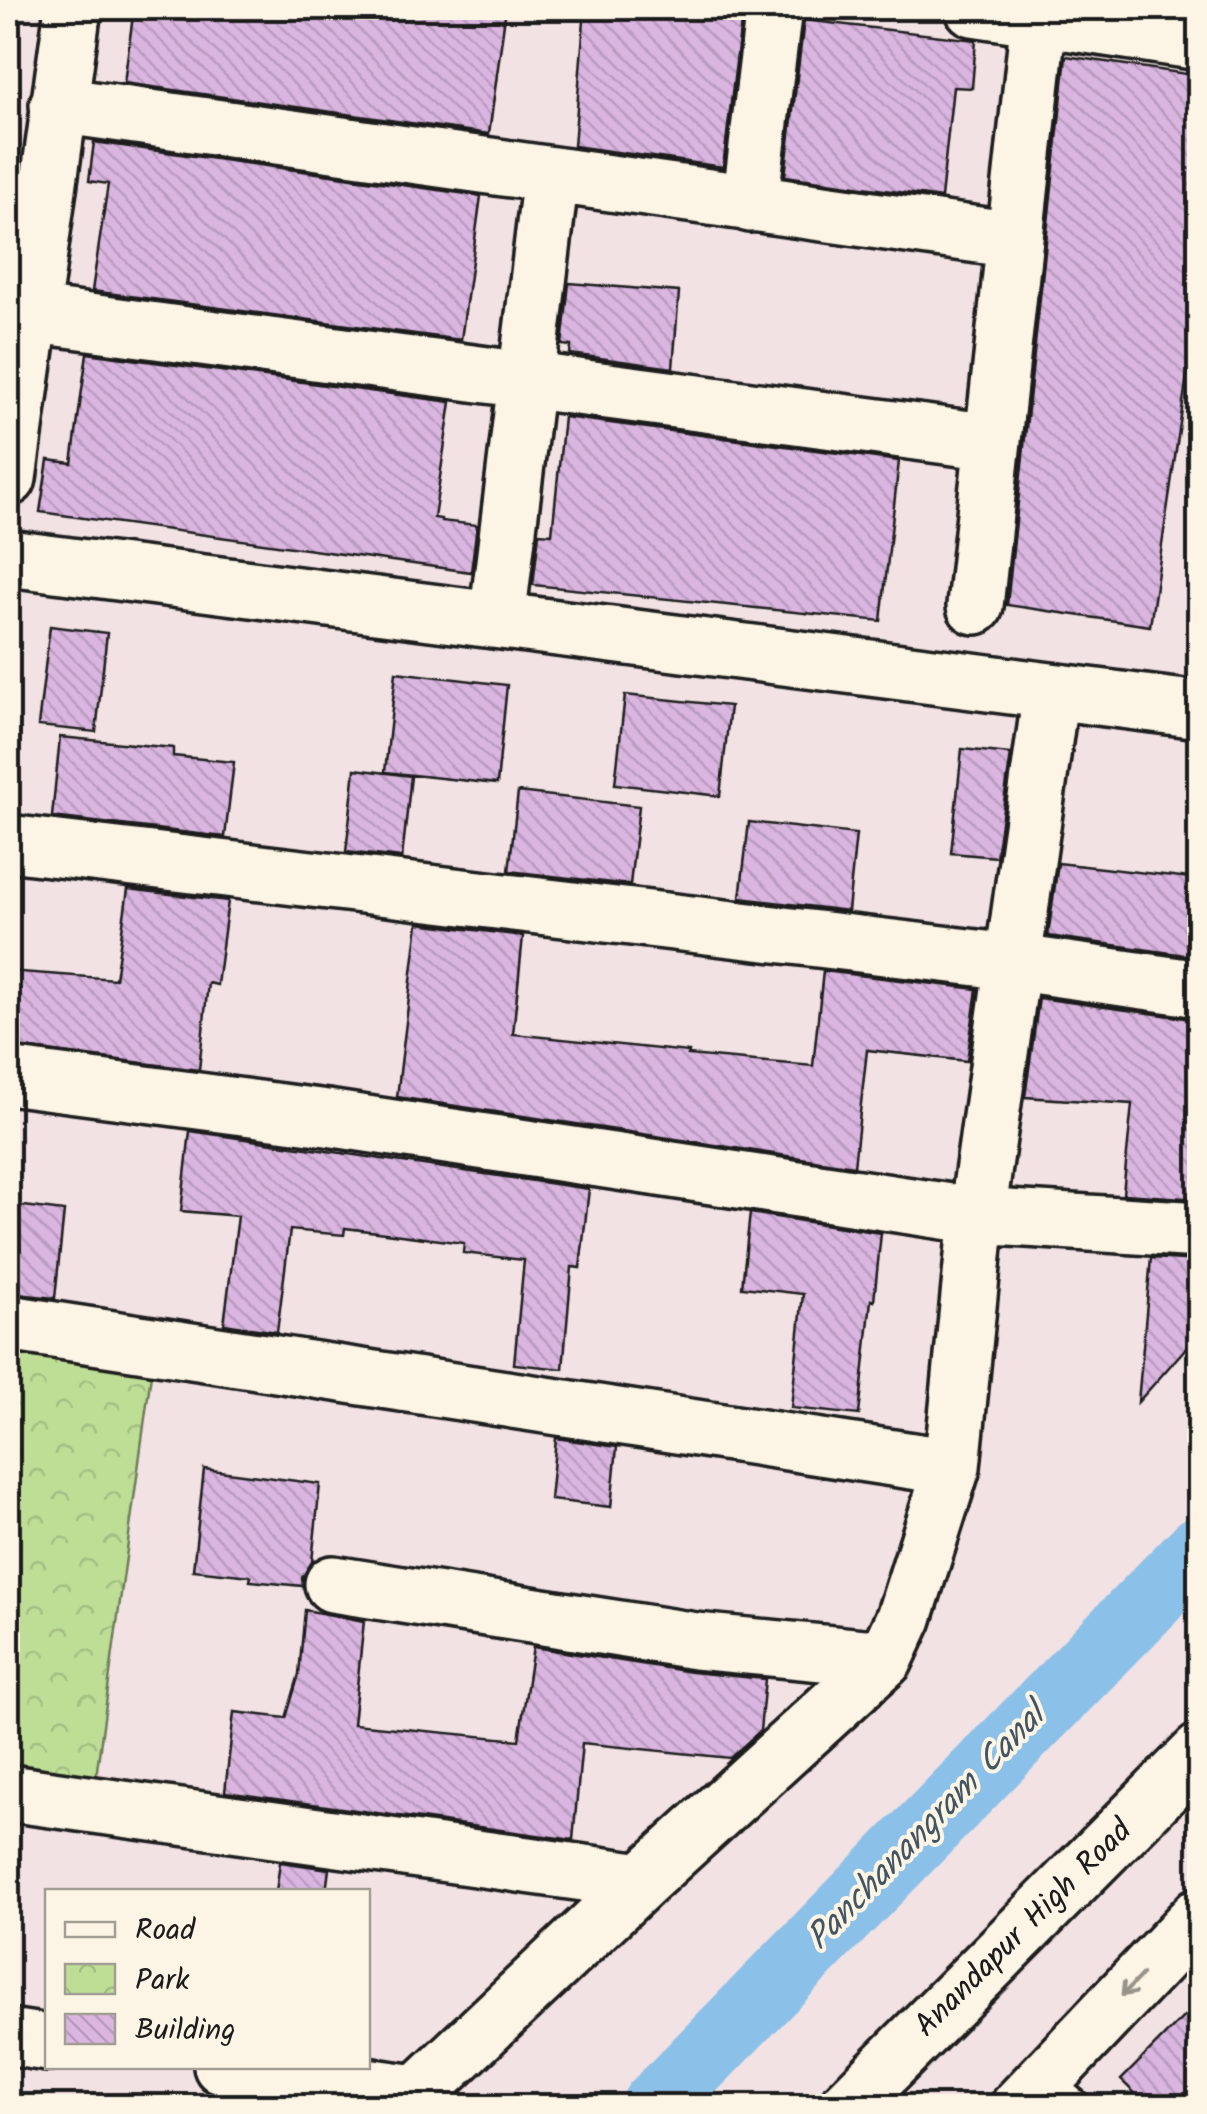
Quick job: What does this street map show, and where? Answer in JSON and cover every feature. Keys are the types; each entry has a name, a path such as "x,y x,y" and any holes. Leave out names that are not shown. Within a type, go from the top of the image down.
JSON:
{"street":[{"path":"8,478 73,8"},
{"path":"750,204 774,8"},
{"path":"973,8 1200,42"},
{"path":"975,606 1039,17"},
{"path":"58,105 1014,240"},
{"path":"497,620 551,175"},
{"path":"30,314 992,442"},
{"path":"8,558 1200,710"},
{"path":"239,2069 410,2100 885,1659 904,1618 952,1467 976,1216 1050,692"},
{"path":"8,843 1011,962 1200,989"},
{"path":"8,1076 327,1118 976,1216 1200,1230"},
{"path":"8,1323 952,1467"},
{"path":"333,1584 696,1641 885,1659"},
{"name":"Anandapur High Road","path":"848,2106 1200,1752"},
{"path":"8,1792 642,1881"},
{"path":"1044,2098 1200,1915"},
{"path":"8,2037 45,2042"}],"green space":[{"path":"8,1332 154,1352 96,1777 8,1762"}],"building":[{"path":"134,8 506,8 489,134 124,83"},
{"path":"585,8 698,8 742,14 723,167 574,146"},
{"path":"804,20 976,40 972,88 953,87 941,198 785,176"},
{"path":"1066,56 1200,76 1200,288 1150,626 1007,605"},
{"path":"94,142 481,196 461,340 92,291 108,184 89,181"},
{"path":"569,283 679,292 673,368 570,354 571,346 562,345"},
{"path":"87,353 451,402 434,518 477,525 471,572 40,512 48,460 72,463"},
{"path":"564,417 899,461 881,621 533,585 539,533 552,534"},
{"path":"50,626 107,633 96,732 38,726"},
{"path":"396,672 507,685 497,784 385,772"},
{"path":"625,695 730,706 720,796 615,784"},
{"path":"60,737 173,748 173,756 234,762 225,837 52,817"},
{"path":"962,749 1011,754 996,857 951,853"},
{"path":"355,769 411,776 402,858 346,852"},
{"path":"518,792 639,806 630,885 509,871"},
{"path":"749,822 856,834 848,911 740,898"},
{"path":"1058,863 1200,879 1200,957 1048,936"},
{"path":"128,889 228,901 217,985 208,983 199,1070 8,1046 8,971 115,979"},
{"path":"418,923 523,936 513,1034 813,1066 823,971 977,989 967,1061 867,1050 854,1166 397,1097"},
{"path":"1039,998 1200,1020 1200,1199 1123,1194 1132,1104 1025,1097"},
{"path":"190,1131 589,1189 580,1268 572,1267 563,1369 514,1364 524,1260 463,1253 464,1243 345,1228 344,1235 290,1230 277,1332 224,1324 238,1216 181,1211"},
{"path":"8,1204 64,1211 55,1298 8,1293"},
{"path":"750,1213 881,1233 859,1415 791,1408 803,1294 742,1287"},
{"path":"1151,1258 1200,1261 1200,1332 1138,1402"},
{"path":"556,1438 617,1447 611,1507 550,1500"},
{"path":"204,1469 320,1484 312,1562 302,1578 303,1586 193,1570"},
{"path":"305,1610 364,1621 353,1724 519,1740 533,1647 691,1672 765,1679 760,1731 730,1758 582,1743 573,1840 225,1792 234,1712 286,1718 299,1674"},
{"path":"280,1862 329,1869 326,1889 276,1889"},
{"path":"1200,2000 1200,2106 1148,2106 1121,2080"}],"waterway":[{"name":"Panchanangram Canal","path":"655,2106 1200,1549"}]}
